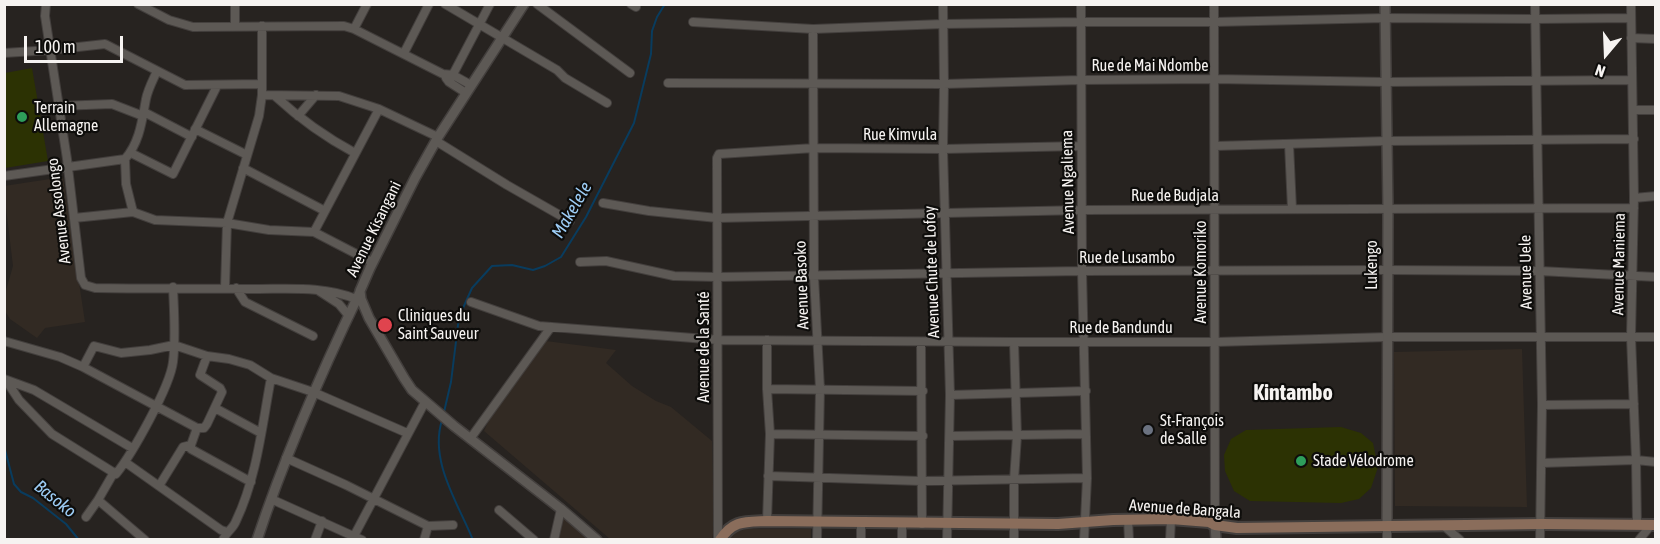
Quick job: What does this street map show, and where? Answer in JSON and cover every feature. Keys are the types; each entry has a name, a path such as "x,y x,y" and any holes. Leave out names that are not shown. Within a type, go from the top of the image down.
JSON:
{"main road":[{"name":"Avenue de Bangala","path":"719,540 734,524 767,521 1014,524 1171,519 1209,522 1236,528 1653,525"}],"street":[{"name":"Avenue Assolongo","path":"46,4 45,16 68,167 81,278 85,285 95,288 318,290 358,295"},
{"path":"138,4 169,20 203,28 331,26 354,29 404,53 469,89"},
{"path":"235,4 235,26"},
{"path":"354,29 367,4"},
{"path":"404,53 429,4"},
{"path":"445,4 557,70 564,78 607,103"},
{"path":"451,78 490,4"},
{"name":"Avenue Kisangani","path":"524,4 437,139 386,232 358,295 391,357 404,378 424,402 561,508 597,540"},
{"path":"537,4 630,73"},
{"name":"Avenue Chute de Lofoy","path":"943,4 945,273 950,395 947,540"},
{"name":"Avenue Ngaliema","path":"1081,4 1082,271 1087,478 1084,540"},
{"name":"Avenue Komoriko","path":"1214,4 1216,540"},
{"name":"Lukengo","path":"1385,4 1388,209 1386,270 1387,526"},
{"name":"Avenue Uele","path":"1536,4 1535,80 1542,337 1542,524 1540,540"},
{"name":"Avenue Maniema","path":"1631,4 1634,139 1631,337 1635,404 1636,525"},
{"path":"693,22 813,29 1081,22 1631,18"},
{"path":"225,288 227,223 259,116 262,95 262,26"},
{"name":"Avenue Basoko","path":"813,29 814,276 820,389 817,540"},
{"path":"1631,38 1656,39"},
{"path":"4,52 105,44 185,85 262,84"},
{"path":"133,212 126,184 128,156 140,129 147,95 157,71"},
{"name":"Rue de Mai Ndombe","path":"668,83 814,85 1214,79 1386,82 1632,80"},
{"path":"4,176 128,156 173,174 217,86"},
{"path":"262,95 339,96 379,109 437,139 507,185 570,221"},
{"path":"298,116 316,95"},
{"path":"275,96 325,137 355,153"},
{"path":"59,106 112,104 194,133 247,155"},
{"path":"314,232 379,109"},
{"path":"1633,110 1656,110"},
{"path":"1215,146 1387,141 1634,139"},
{"path":"1289,144 1292,209"},
{"name":"Rue Kimvula","path":"719,154 814,148 943,149 1081,146"},
{"name":"Avenue de la Santé","path":"719,154 717,158 719,540"},
{"path":"243,168 325,211"},
{"path":"1634,198 1656,196"},
{"name":"Rue de Budjala","path":"603,203 649,211 717,218 1083,210 1634,208"},
{"path":"74,218 133,212 155,220 227,223 263,230 314,232 372,262"},
{"name":"Rue de Lusambo","path":"580,262 606,261 674,276 717,277 1082,271 1386,270 1540,271 1631,278 1656,277"},
{"path":"86,517 125,462 156,406 171,372 174,345 173,287"},
{"path":"236,288 245,302 313,336"},
{"path":"318,290 339,304 350,316"},
{"path":"258,540 286,458 313,392 358,295"},
{"name":"Rue de Bandundu","path":"471,302 524,321 551,327 718,340 1216,342 1388,337 1656,337"},
{"path":"470,439 551,327"},
{"path":"767,340 770,434 767,521"},
{"path":"4,341 60,357 83,367 197,428 204,428 222,389 200,375 207,356"},
{"path":"921,342 922,524"},
{"path":"1014,342 1017,436 1014,540"},
{"path":"83,367 94,346 121,353 174,345 207,356 229,359 250,366 271,378 313,392 407,433"},
{"path":"125,462 221,530 225,536 237,520 251,482 271,378"},
{"path":"5,380 34,390 132,448"},
{"path":"5,380 19,400 52,434 115,474"},
{"path":"767,389 922,392"},
{"path":"950,395 1086,392"},
{"path":"354,536 424,402"},
{"path":"1542,405 1635,404"},
{"path":"215,408 261,433"},
{"path":"197,428 191,449 251,482"},
{"path":"770,434 923,436"},
{"path":"950,436 1085,434"},
{"path":"159,486 183,447 191,445"},
{"path":"286,458 428,526 453,525"},
{"path":"1542,463 1636,460 1656,462"},
{"path":"768,476 921,481 1087,478"},
{"path":"271,499 362,540"},
{"path":"98,500 145,540"},
{"path":"554,540 561,508"},
{"path":"500,510 534,540"},
{"path":"1128,519 1129,540"},
{"path":"1170,540 1171,519"},
{"path":"315,540 322,521"},
{"path":"861,522 861,540"},
{"path":"902,524 902,540"},
{"path":"1442,525 1460,540"},
{"path":"1639,540 1653,525"},
{"path":"424,540 428,526"},
{"path":"1387,526 1387,540"}],"shaded area":[{"path":"63,177 85,322 45,328 37,338 10,319 5,311 5,294 13,266 4,186"},
{"path":"546,341 616,350 606,363 632,386 656,401 671,407 712,441 714,529 712,539 610,539 484,431 489,420"},
{"path":"1522,349 1527,507 1395,506 1394,352"},
{"path":"562,513 592,540 557,540"},
{"path":"747,529 811,529 811,539 727,540 735,532"}],"green space":[{"name":"Terrain Allemagne","path":"32,68 48,161 5,168 5,73"},
{"name":"Stade Vélodrome","path":"1341,427 1361,433 1373,443 1378,467 1371,488 1359,499 1341,503 1250,501 1234,491 1225,471 1224,455 1231,439 1246,430"}],"waterway":[{"name":"Makelele","path":"444,412 451,382 459,317 472,288 492,266 512,265 533,270 561,257 586,217 634,123 651,54 652,31 665,4"},
{"name":"Makelele","path":"442,420 439,435 442,466 453,497 473,540"},
{"name":"Basoko","path":"4,446 14,484 21,492 33,498 66,524 79,540"}],"place":[{"name":"Terrain Allemagne","path":"22,117"},
{"name":"Cliniques du Saint Sauveur","path":"385,325"},
{"name":"St-François de Salle","path":"1148,430"},
{"name":"Stade Vélodrome","path":"1301,461"}],"district":[{"name":"Kintambo","path":"1293,393"}]}
